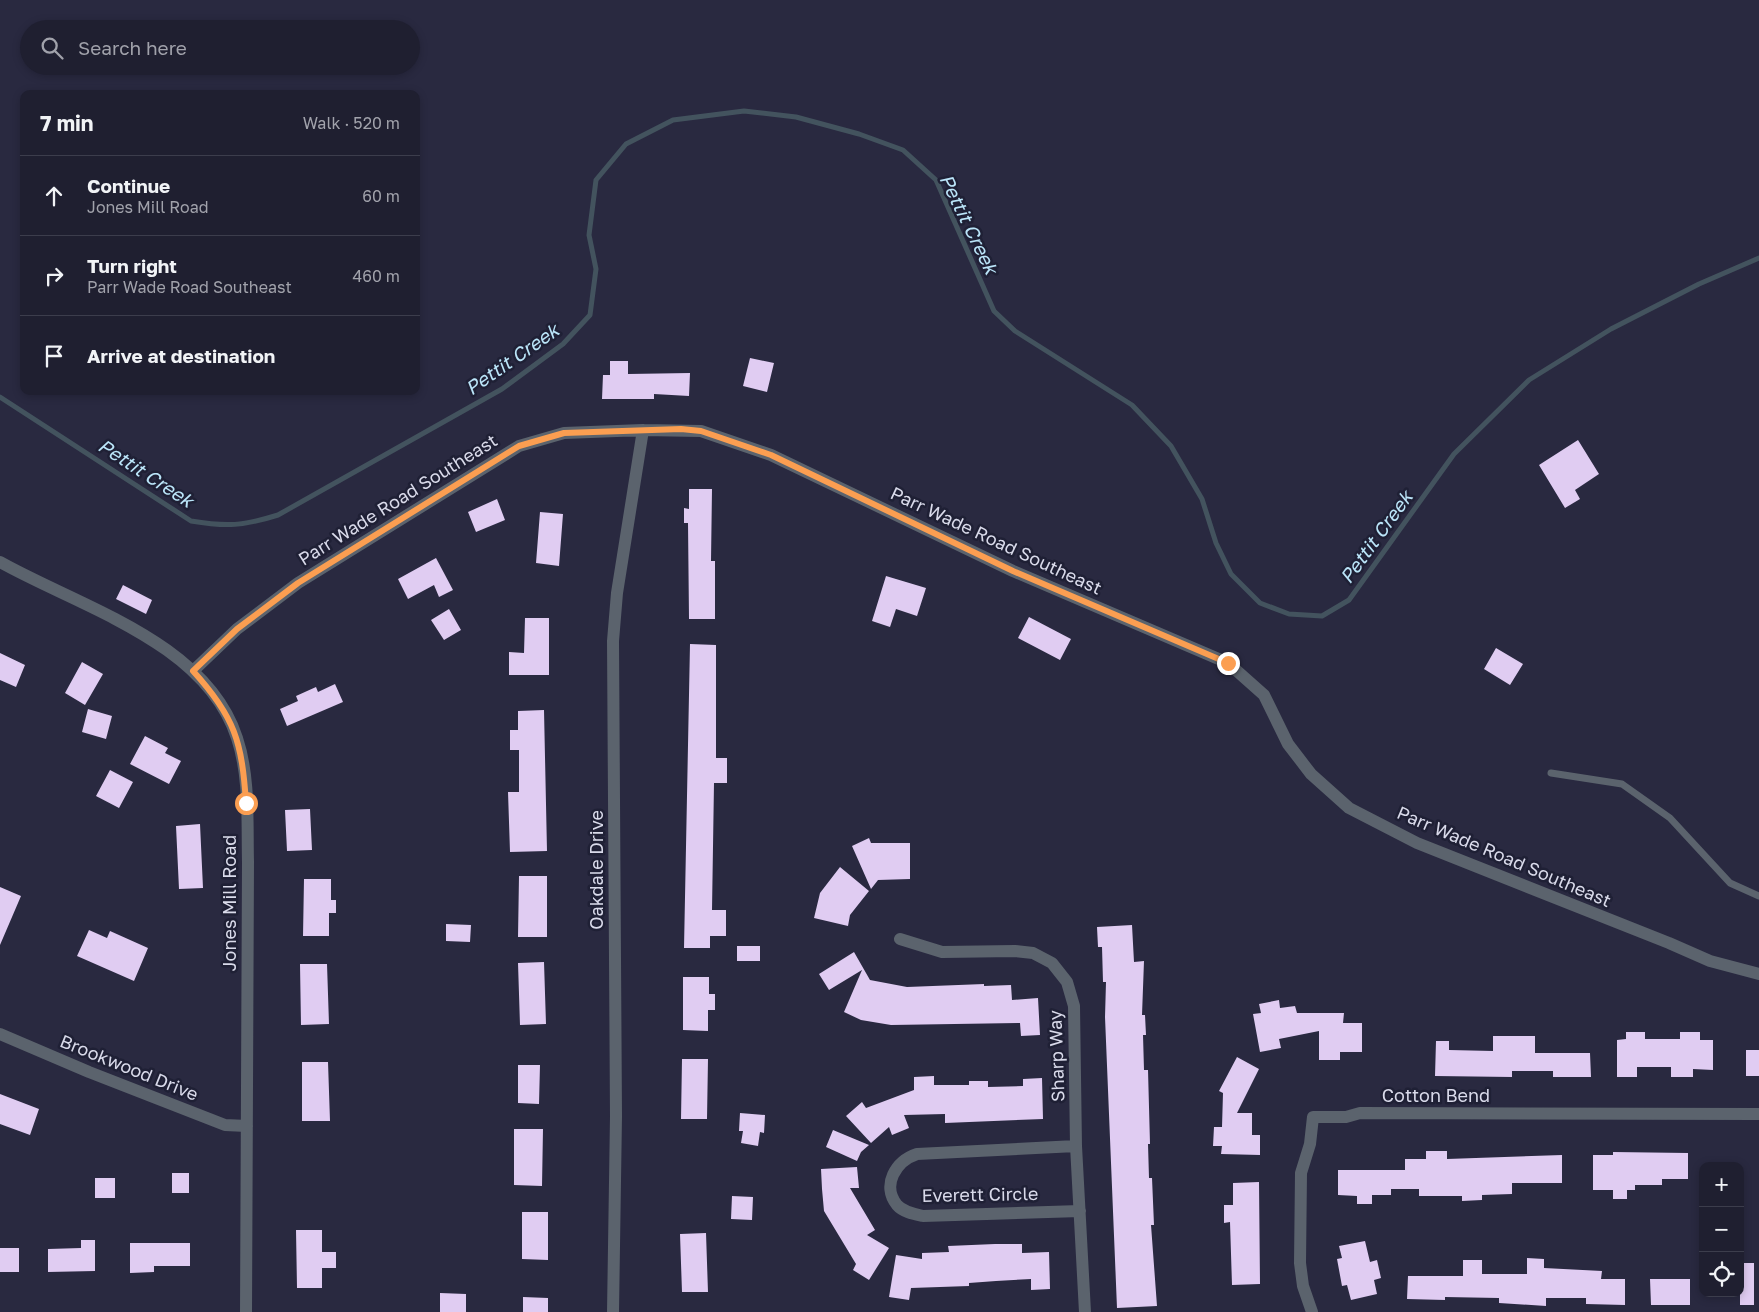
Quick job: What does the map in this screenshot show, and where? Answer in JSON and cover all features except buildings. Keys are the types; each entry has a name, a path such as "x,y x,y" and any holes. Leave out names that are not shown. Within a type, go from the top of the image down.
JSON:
{"street":[{"name":"Parr Wade Road Southeast","path":"193,671 237,629 298,583 519,446 564,433 643,430 701,431 771,455 1013,571 1228,663 1264,695 1288,744 1311,774 1349,808 1417,844 1669,943 1710,961 1759,974"},
{"name":"Oakdale Drive","path":"613,1312 616,1116 613,641 617,593 643,430"},
{"name":"Jones Mill Road","path":"0,562 146,636 193,671 217,697 238,740 244,775 248,862 246,1312"},
{"name":"Sharp Way","path":"900,939 942,952 1015,951 1033,953 1043,957 1061,972 1067,982 1074,1006 1076,1146 1085,1312"},
{"name":"Brookwood Drive","path":"0,1034 89,1072 225,1124 247,1126"},
{"name":"Cotton Bend","path":"1312,1312 1303,1286 1300,1263 1301,1173 1310,1144 1313,1117 1346,1117 1360,1113 1759,1114"},
{"name":"Everett Circle","path":"1076,1146 917,1154 908,1157 895,1169 891,1178 898,1206 905,1211 923,1216 1080,1211"}],"lane":[{"path":"1551,774 1622,784 1670,818 1730,883 1759,896"}],"waterway":[{"name":"Pettit Creek","path":"0,397 191,521 225,525 245,523 278,515 502,389 563,344 590,315 596,269 589,235 596,180 626,144 673,120 744,111 796,117 859,134 903,150 936,180 994,311 1015,331 1132,405 1171,446 1202,499 1216,543 1231,574 1260,603 1289,614 1322,616 1349,600 1454,454 1529,380 1611,329 1699,284 1759,258"}],"route":[{"path":"246,803 244,775 238,740 234,729 217,697 193,671 237,629 298,583 451,486 519,446 564,433 602,430 681,429 701,431 732,440 771,455 1013,571 1228,663"}]}
